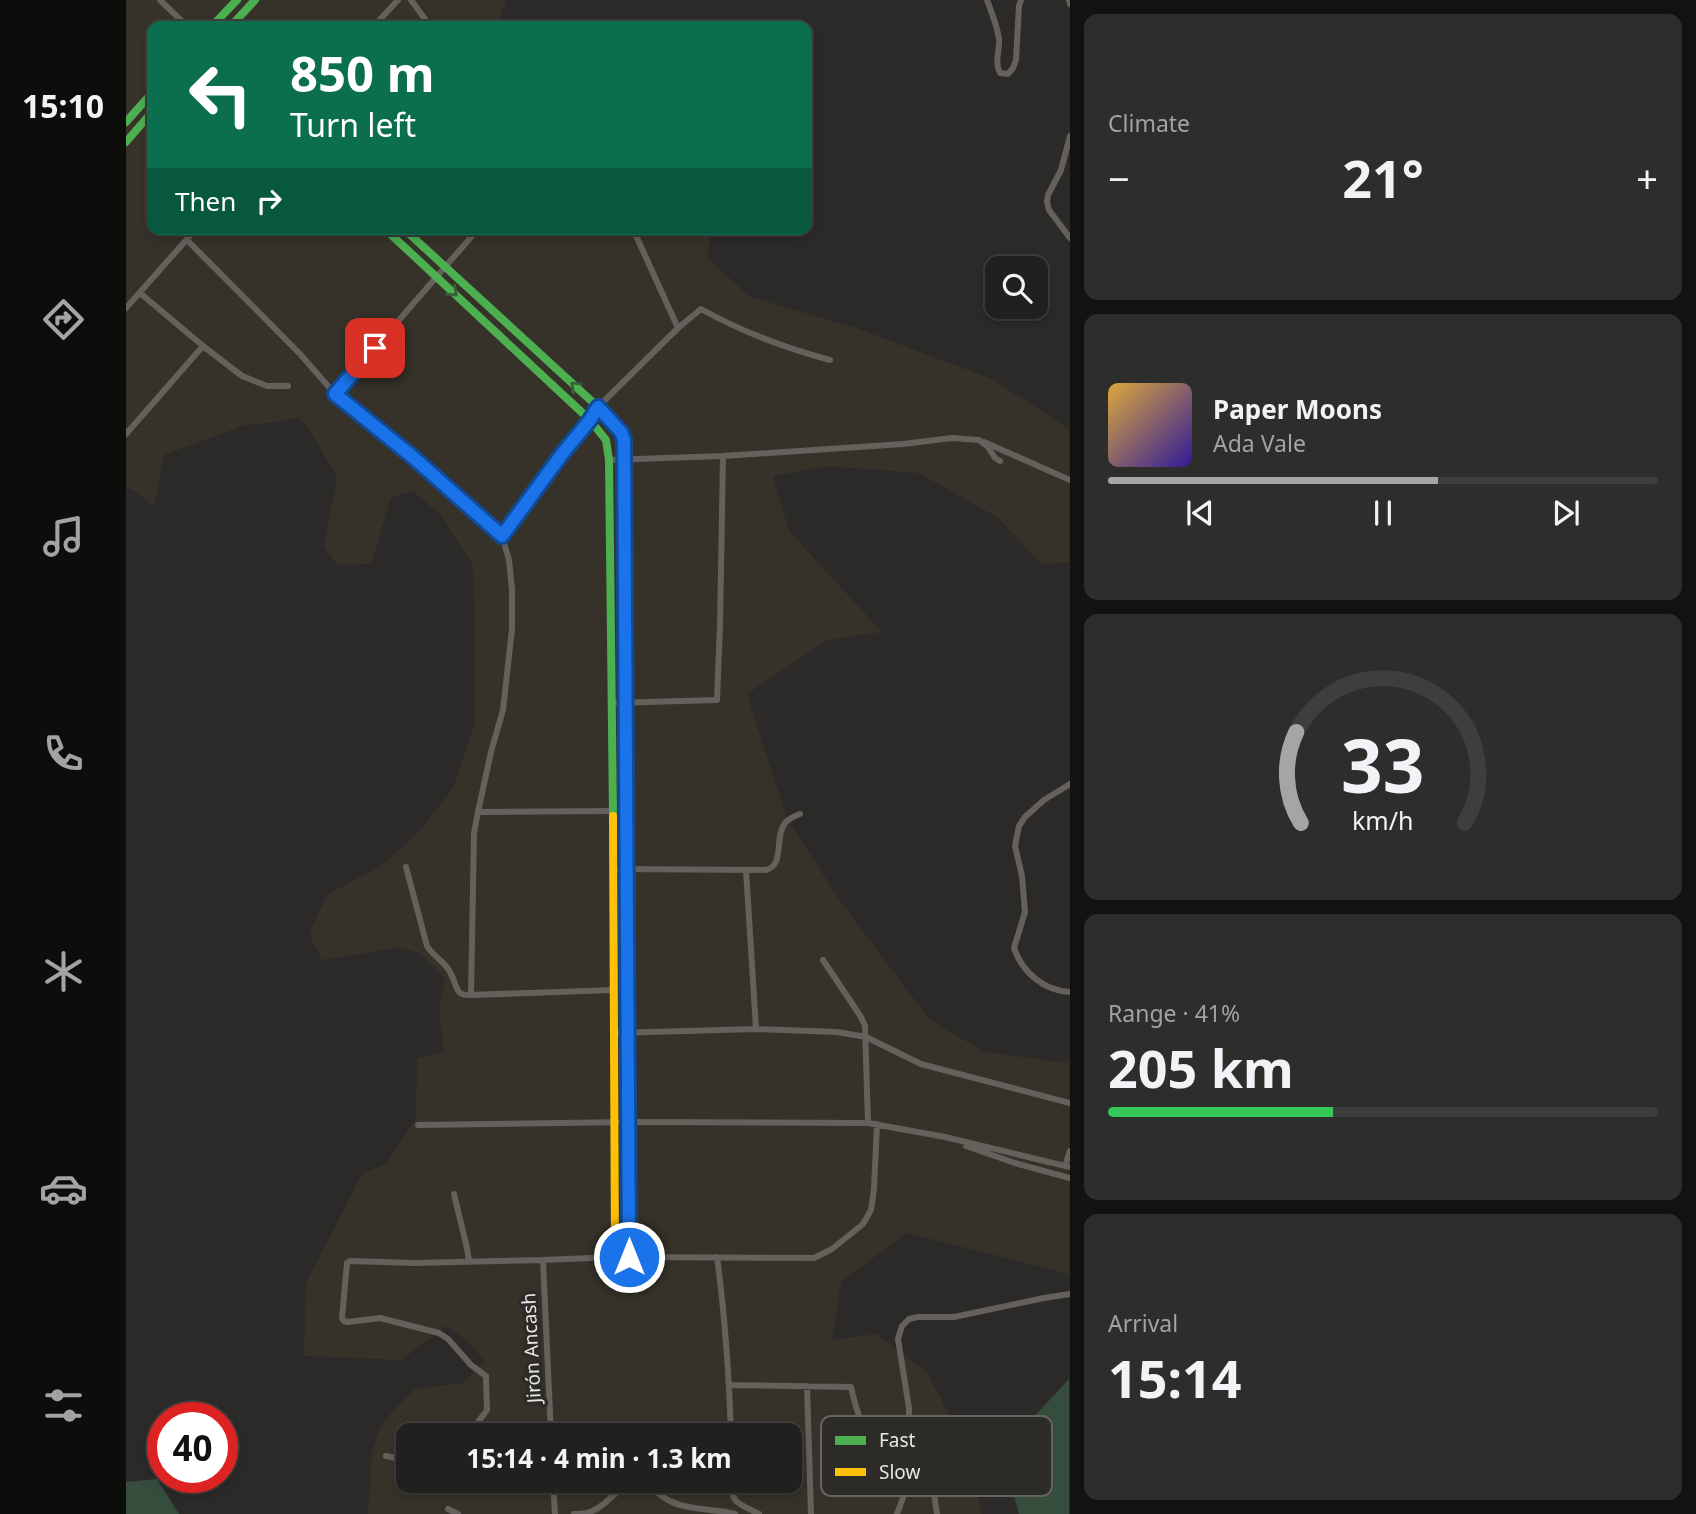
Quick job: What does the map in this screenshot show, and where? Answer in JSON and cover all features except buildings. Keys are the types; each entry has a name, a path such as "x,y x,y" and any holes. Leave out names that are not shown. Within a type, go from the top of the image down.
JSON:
{"street":[{"path":"160,0 182,21"},
{"path":"217,21 237,0"},
{"path":"236,21 255,0"},
{"path":"379,21 398,0"},
{"path":"411,0 426,21"},
{"path":"987,0 996,24 999,43 997,67 1003,75 1008,74 1016,60 1021,0"},
{"path":"126,122 147,99"},
{"path":"126,142 147,119"},
{"path":"1069,136 1061,170 1047,202 1049,210 1069,238"},
{"path":"126,308 191,235"},
{"path":"391,235 590,420 606,440 609,460 614,811 615,1257"},
{"path":"410,235 598,407 621,432 624,440 629,1257"},
{"path":"335,394 473,235"},
{"path":"636,235 677,328"},
{"path":"187,240 300,354 335,394 414,458 502,536 509,560 512,629 503,710 474,833 471,995"},
{"path":"140,293 242,376 267,386 288,386"},
{"path":"502,536 598,407 677,328 701,309 750,334 830,360"},
{"path":"126,434 203,346"},
{"path":"609,460 723,456 903,444 952,438 979,440 1069,480"},
{"path":"979,440 1000,461"},
{"path":"611,703 717,701 723,456"},
{"path":"1069,784 1044,800 1026,817 1016,836 1015,846 1022,876 1025,912 1014,948 1021,964 1030,974 1048,987 1069,992"},
{"path":"478,812 614,811"},
{"path":"613,869 771,869 775,866 782,827 785,822 800,814"},
{"path":"406,867 427,946 451,972 459,992 463,995 613,990"},
{"path":"746,870 756,1029"},
{"path":"823,960 865,1026 868,1123"},
{"path":"614,1033 756,1029 837,1032 866,1037 922,1064 1069,1103"},
{"path":"418,1125 614,1122 868,1123 935,1135 1067,1167 1069,1151"},
{"path":"478,1423 487,1410 487,1378 439,1332 380,1318 344,1321 342,1318 346,1266 349,1261 615,1257 814,1258 832,1249 863,1224 871,1210 877,1124"},
{"path":"935,1135 1015,1163 1069,1178"},
{"path":"454,1194 469,1261"},
{"path":"717,1257 723,1298 731,1423"},
{"name":"Jirón Ancash","path":"543,1260 550,1423"},
{"path":"909,1416 898,1339 902,1326 909,1320 918,1317 954,1317 1069,1294"},
{"path":"729,1385 851,1387 859,1416"},
{"path":"807,1386 811,1514"},
{"path":"386,1456 396,1458"},
{"path":"573,1514 588,1513 601,1507 632,1483 642,1483 668,1501 684,1506 735,1514"},
{"path":"554,1493 555,1514"},
{"path":"731,1493 734,1501 760,1514"},
{"path":"897,1514 904,1496"},
{"path":"934,1496 937,1514"},
{"path":"448,1509 458,1514"}],"shaded area":[{"path":"126,0 506,0 499,21 147,21 147,235 710,235 707,258 749,296 859,329 992,379 1069,429 1069,562 1042,564 997,517 919,473 827,466 773,476 789,531 882,632 827,640 747,694 787,819 841,902 929,1019 984,1052 1069,1063 1069,1274 907,1233 841,1282 832,1340 876,1334 927,1372 950,1416 821,1416 821,1496 977,1496 982,1514 368,1514 372,1450 382,1423 414,1389 463,1383 485,1361 465,1339 446,1326 401,1360 304,1356 306,1283 362,1174 386,1164 416,1119 417,1058 444,1052 439,1008 445,980 421,954 400,947 322,960 309,934 327,895 385,863 424,826 453,787 474,727 473,565 440,514 413,491 391,498 371,564 337,565 324,547 337,477 309,429 298,417 245,425 164,455 154,506 133,490 126,488"}],"green space":[{"path":"1069,1379 1069,1514 1019,1514 1014,1496 1052,1496 1052,1416 1035,1416"},
{"path":"147,1480 147,1493 166,1493 179,1514 126,1514 126,1482"}],"traffic: fast":[{"path":"217,21 237,0"},
{"path":"236,21 255,0"},
{"path":"126,122 147,99"},
{"path":"126,142 147,118"},
{"path":"391,235 590,420 606,440 609,460 613,816"},
{"path":"411,235 598,407 621,432 624,440 626,800"}],"traffic: slow":[{"path":"626,800 629,1257"},
{"path":"613,816 615,1257"}],"route":[{"path":"375,348 335,394 414,458 502,536 598,407 621,432 624,440 629,1257"}]}
